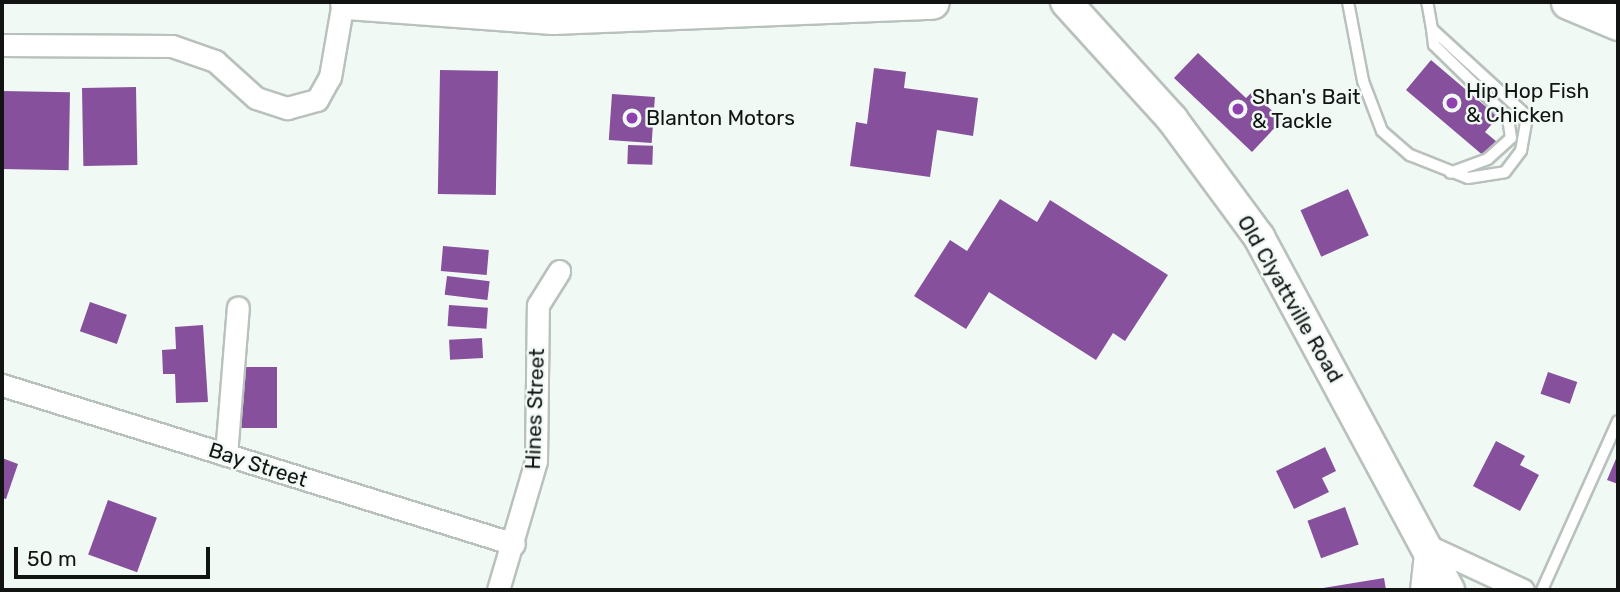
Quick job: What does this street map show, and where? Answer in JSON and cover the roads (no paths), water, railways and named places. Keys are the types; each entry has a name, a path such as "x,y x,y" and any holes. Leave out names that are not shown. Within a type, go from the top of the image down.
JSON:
{"main road":[{"path":"345,2 432,6 552,18 762,5 932,2"},
{"path":"1568,2 1618,23"}],"street":[{"path":"2,45 172,46 215,61 256,98 286,108 317,100 330,77 345,2"},
{"name":"Old Clyattville Road","path":"1066,2 1172,119 1259,237 1449,590"},
{"name":"Hines Street","path":"498,590 514,544 536,461 538,305 559,271"},
{"path":"226,455 238,307"},
{"name":"Bay Street","path":"2,385 514,544"},
{"path":"1421,590 1426,545 1523,590"}],"lane":[{"path":"1348,2 1363,81 1382,131 1410,155 1450,173 1468,178 1505,172 1530,127 1522,109 1432,29"},
{"path":"1427,2 1434,45 1508,117 1511,138 1488,159 1450,173"},
{"path":"1542,590 1618,421"}],"place":[{"name":"Hip Hop Fish & Chicken","path":"1452,103"},
{"name":"Shan's Bait & Tackle","path":"1238,109"},
{"name":"Blanton Motors","path":"632,118"}]}
